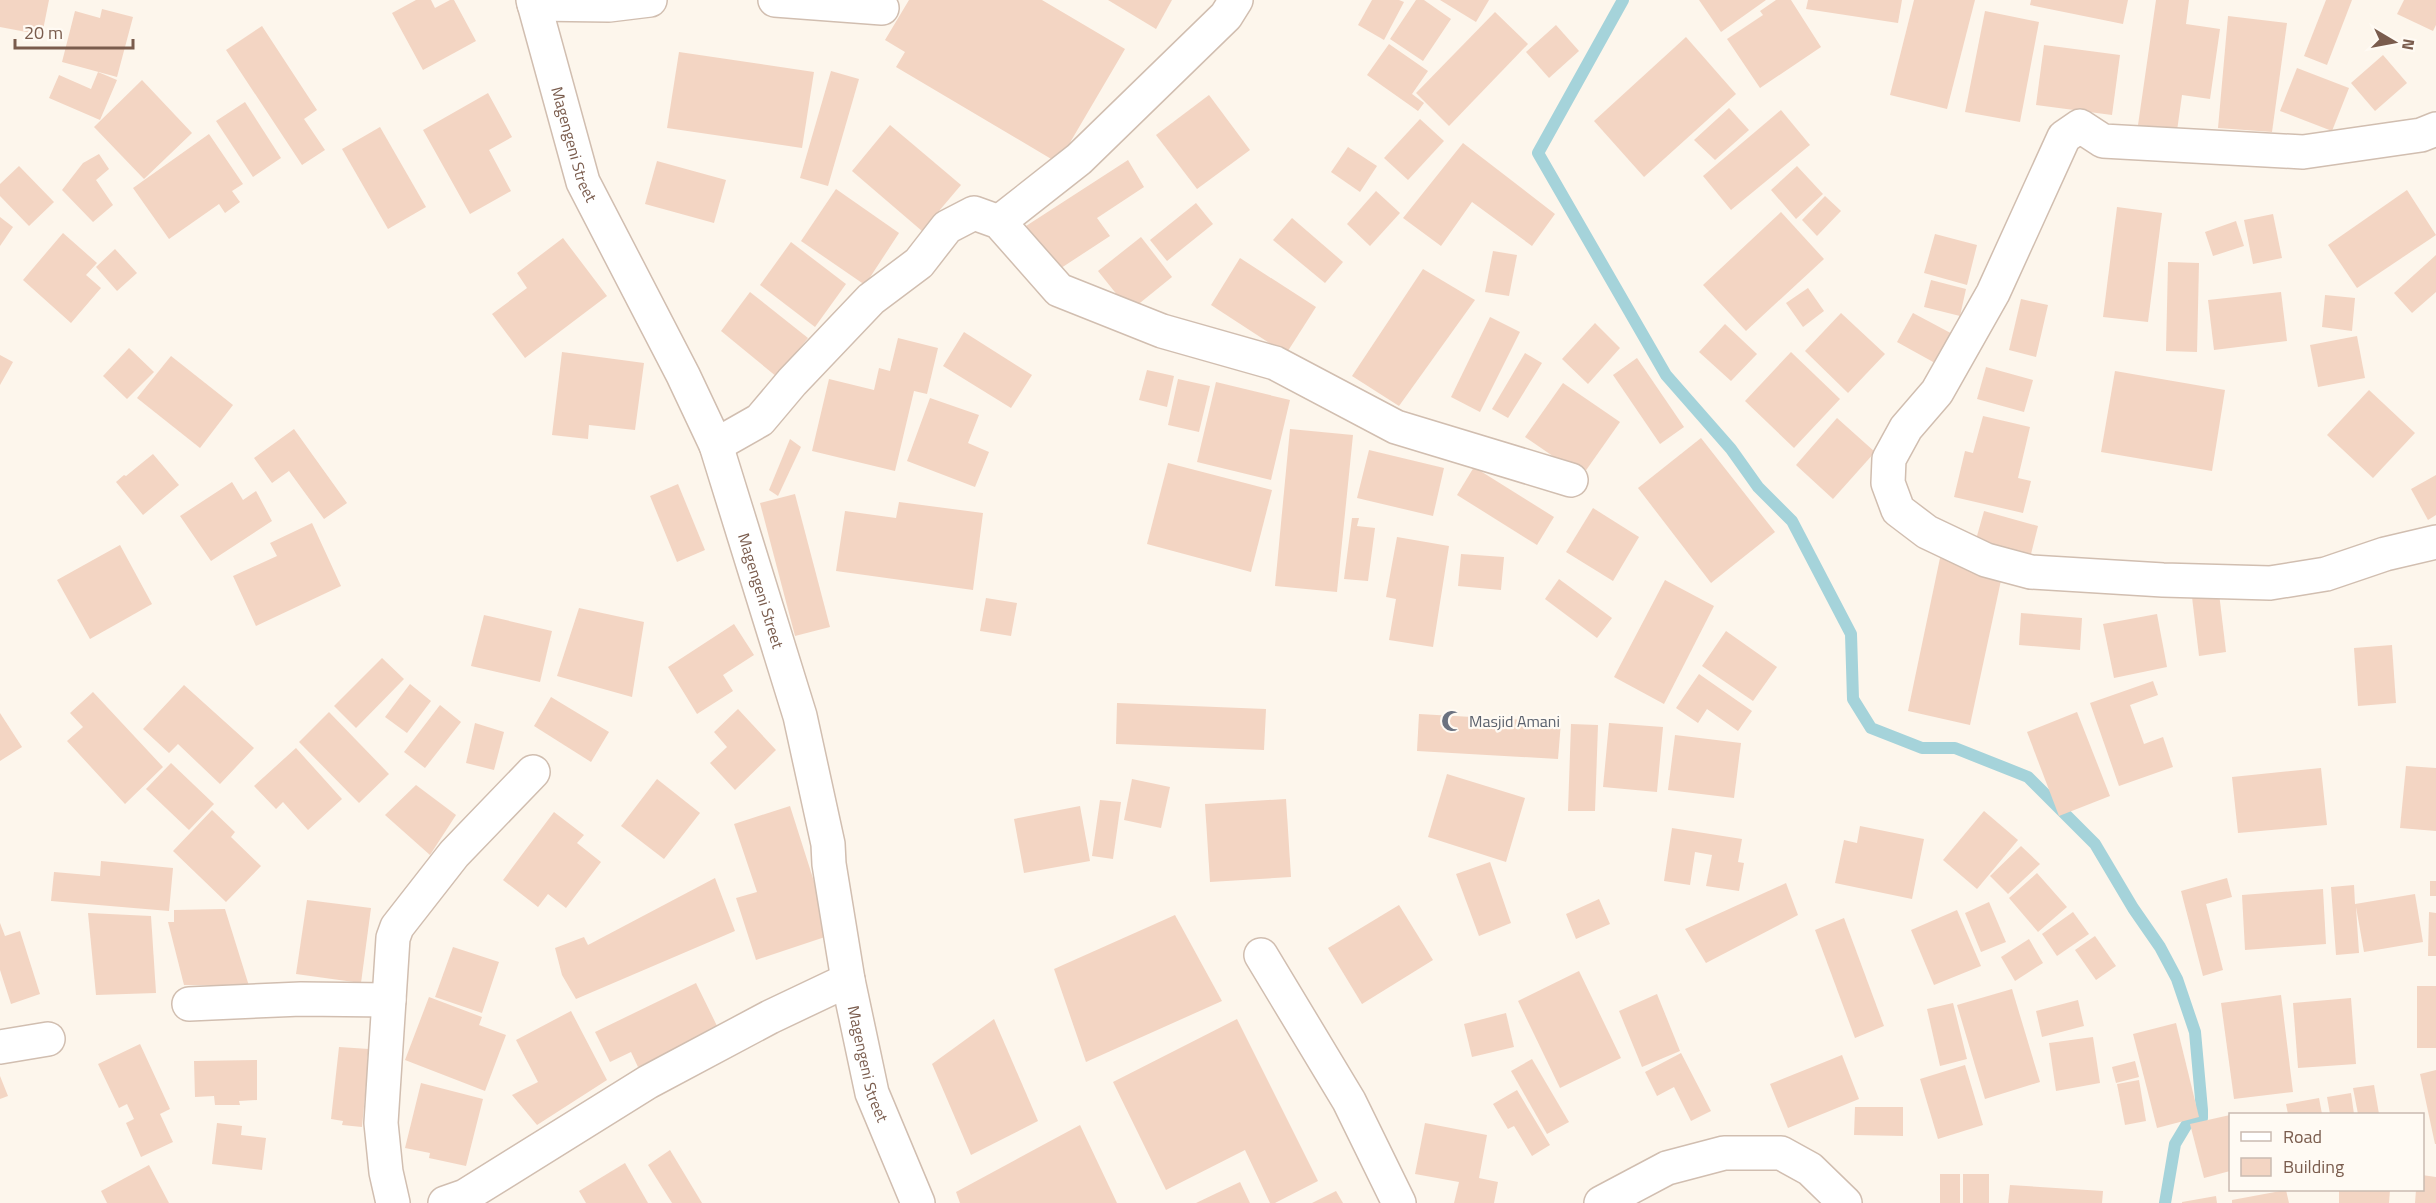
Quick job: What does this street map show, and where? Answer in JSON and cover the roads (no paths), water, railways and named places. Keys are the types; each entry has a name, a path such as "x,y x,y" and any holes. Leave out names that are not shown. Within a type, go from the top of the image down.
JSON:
{"street":[{"path":"534,2 609,5 650,0"},
{"path":"775,0 882,8"},
{"path":"999,222 1079,159 1226,16 1236,0"},
{"name":"Magengeni Street","path":"534,2 583,182 684,375 716,445 800,716 828,844 829,864 848,980 872,1093 918,1203"},
{"path":"2436,129 2421,135 2302,152 2103,141 2080,126 2064,137 1993,293 1937,392 1906,428 1890,459 1888,483 1898,510 1927,532 1986,560 2031,572 2163,580 2270,583 2326,574 2385,554 2436,542"},
{"path":"716,445 760,420 792,382 871,299 919,264 947,227 974,213 999,222 1059,290 1162,331 1275,363 1396,427 1571,480"},
{"path":"393,1203 386,1172 381,1123 393,938 404,915 454,854 533,772"},
{"path":"1261,955 1349,1101 1399,1203"},
{"path":"445,1203 465,1196 648,1082 770,1017 848,980"},
{"path":"189,1004 301,999 389,1000"},
{"path":"0,1047 48,1039"},
{"path":"1601,1203 1667,1168 1724,1153 1780,1153 1810,1169 1845,1203"}],"waterway":[{"path":"1623,0 1538,153 1666,375 1731,449 1758,487 1792,521 1851,634 1853,699 1871,728 1922,748 1955,748 2028,777 2095,844 2133,908 2160,947 2177,979 2195,1032 2202,1110 2202,1118 2187,1124 2175,1144 2165,1203"}],"place":[{"name":"Masjid Amani","path":"1452,721"}]}
